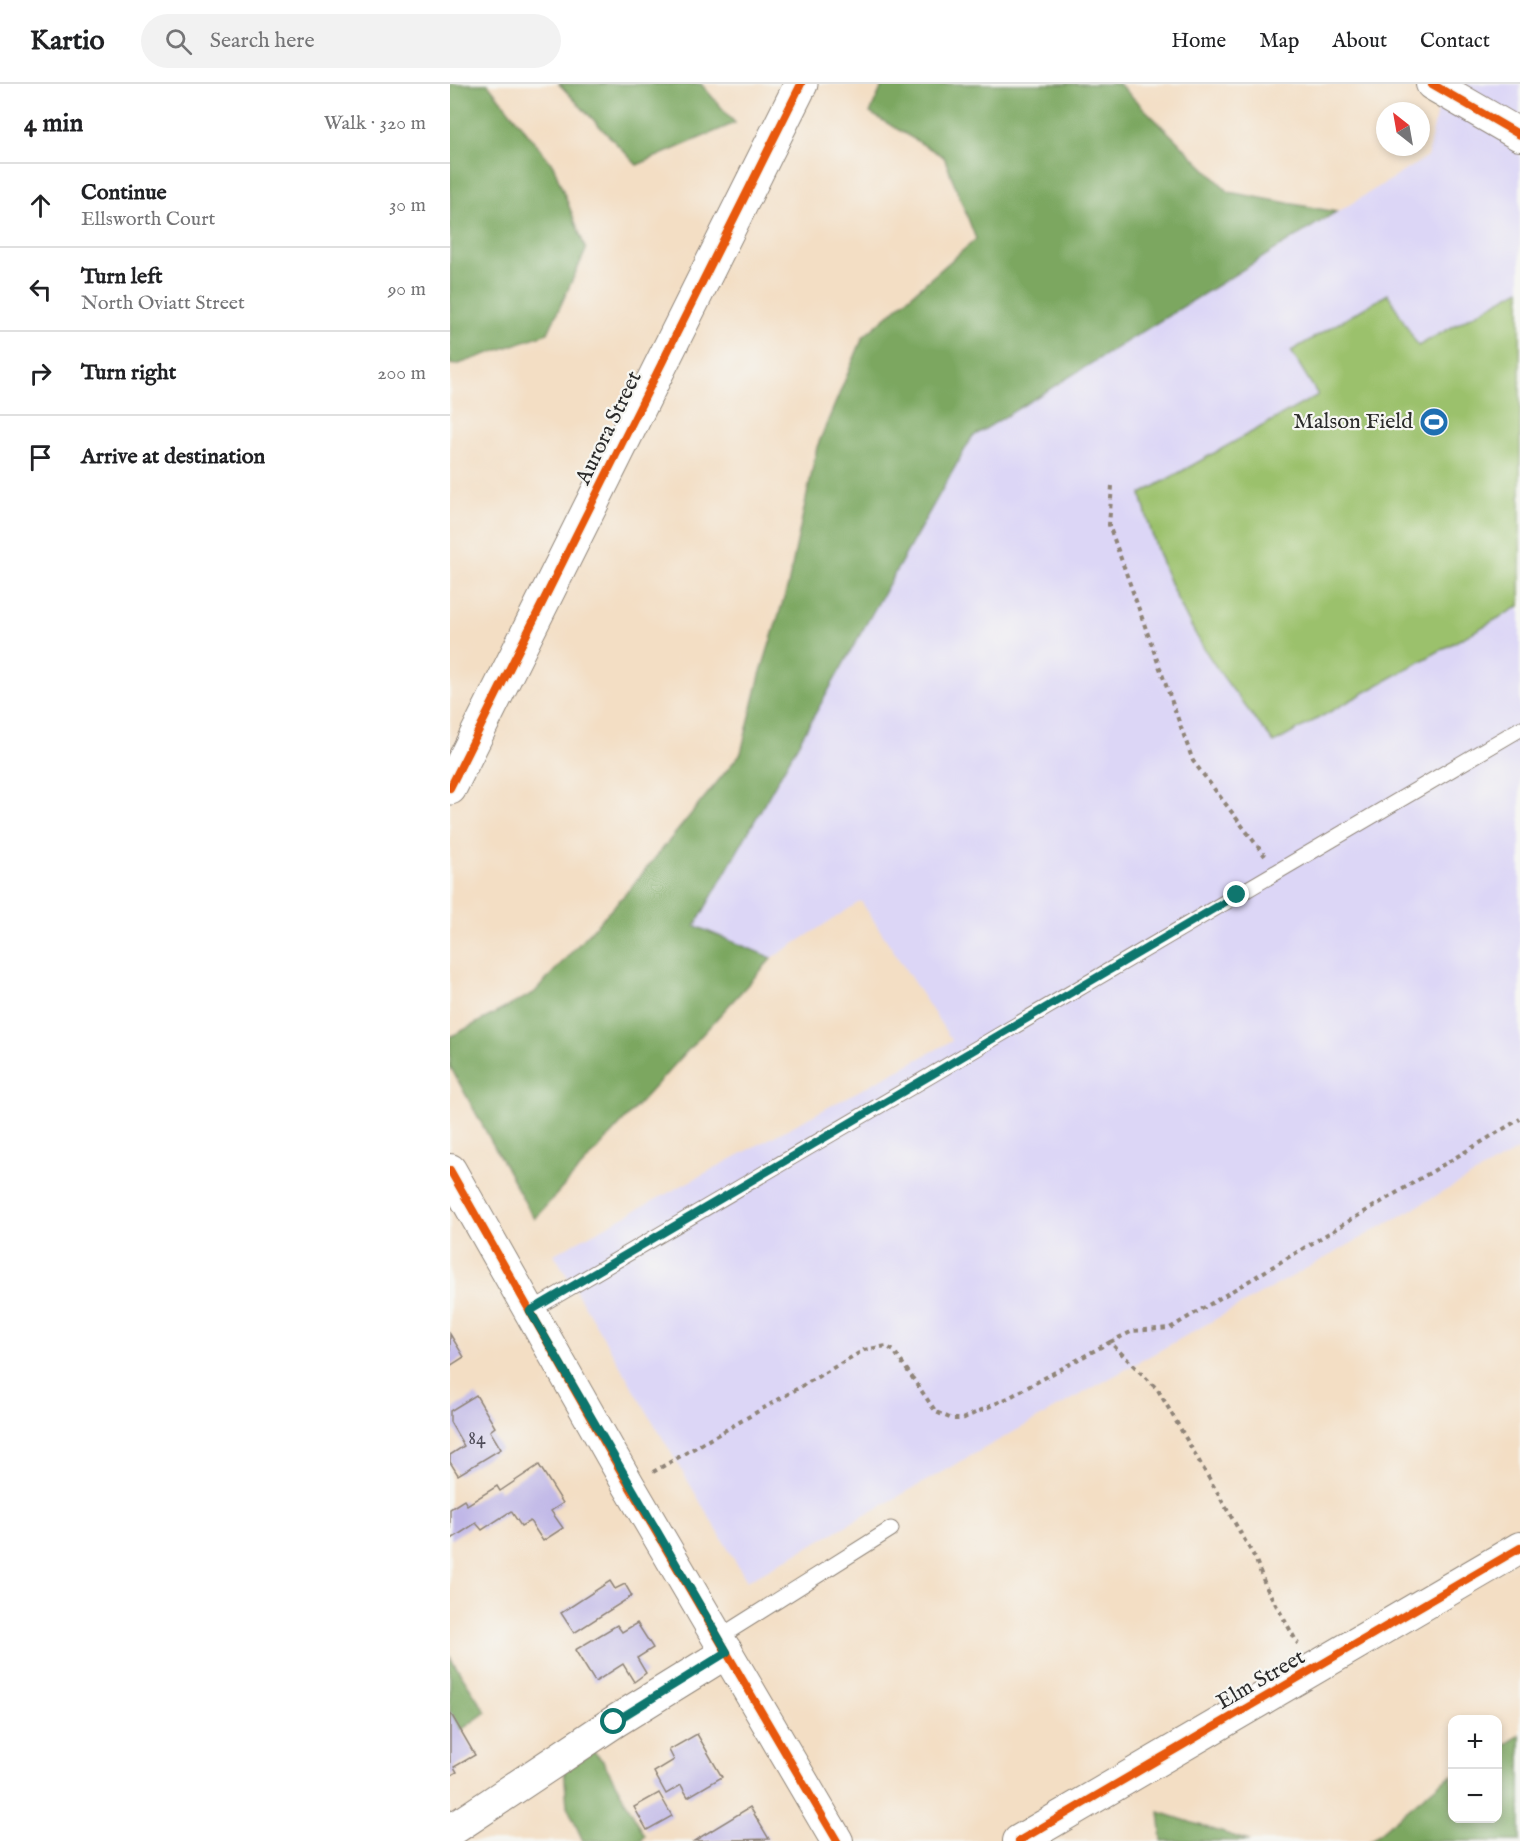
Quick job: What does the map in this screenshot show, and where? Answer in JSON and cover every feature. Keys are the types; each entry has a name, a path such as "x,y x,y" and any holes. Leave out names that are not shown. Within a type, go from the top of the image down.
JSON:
{"street":[{"name":"Aurora Street","path":"450,789 801,84"},
{"path":"1432,84 1520,135"},
{"path":"450,1170 630,1486 837,1841"},
{"name":"Elm Street","path":"1019,1841 1314,1671 1520,1548"},
{"path":"450,1832 614,1722 723,1645"}],"lane":[{"path":"530,1311 1520,729"},
{"path":"723,1645 891,1528"}],"path":[{"path":"1112,486 1109,525 1193,761 1267,859"},
{"path":"630,1486 870,1348 886,1346 894,1352 936,1412 952,1419 962,1419 1010,1397 1133,1331 1170,1328 1520,1119"},
{"path":"1110,1342 1158,1390 1255,1558 1266,1587 1314,1671"}],"shaded area":[{"path":"1443,84 1520,84 1520,1149 747,1581 554,1254 952,1041 861,901 772,958 695,926 972,437 1430,156 1430,143"}],"green space":[{"path":"450,84 488,84 553,165 586,250 548,333 456,365 450,364"},
{"path":"559,84 701,84 735,123 637,165"},
{"path":"883,84 1119,84 1229,192 1336,212 972,437 695,926 772,958 534,1219 450,1066 450,1037 534,993 628,891 741,753 760,675 788,585 817,447 863,337 976,239 944,157 870,113"},
{"name":"Malson Field","path":"1520,289 1520,606 1274,743 1223,677 1187,619 1163,566 1141,494 1318,395 1291,351 1388,294 1418,346"},
{"path":"450,1657 486,1712 450,1738"},
{"path":"1520,1735 1520,1841 1370,1841 1448,1778 1448,1823 1502,1823 1502,1746"},
{"path":"592,1750 603,1761 645,1836 641,1841 583,1841 567,1806 564,1768"},
{"path":"1159,1812 1249,1841 1162,1841"}],"building":[{"path":"450,1334 464,1357 450,1366"},
{"path":"476,1395 495,1427 490,1431 501,1449 458,1475 450,1462 450,1455 464,1446 450,1422 450,1411"},
{"path":"539,1465 563,1503 551,1511 563,1528 543,1541 530,1521 521,1526 511,1511 482,1530 476,1523 450,1540 450,1509 464,1500 467,1505 497,1486 500,1491"},
{"path":"610,1581 615,1589 625,1584 632,1596 574,1633 561,1613"},
{"path":"637,1623 653,1648 637,1658 646,1673 634,1682 623,1664 595,1682 575,1650 617,1625 622,1632"},
{"path":"450,1712 475,1755 454,1767 457,1772 450,1776"},
{"path":"697,1734 722,1777 688,1797 681,1785 666,1794 654,1772 674,1760 669,1750"},
{"path":"659,1793 672,1816 647,1830 634,1807"},
{"path":"750,1807 769,1839 694,1841"}],"cycle path":[{"path":"450,788 801,84"},
{"path":"1432,84 1520,135"},
{"path":"450,1170 629,1486 837,1841"},
{"path":"1019,1841 1520,1548"}],"place":[{"name":"Malson Field","path":"1434,422"}],"route":[{"path":"614,1722 727,1652 530,1311 1237,895"}]}
